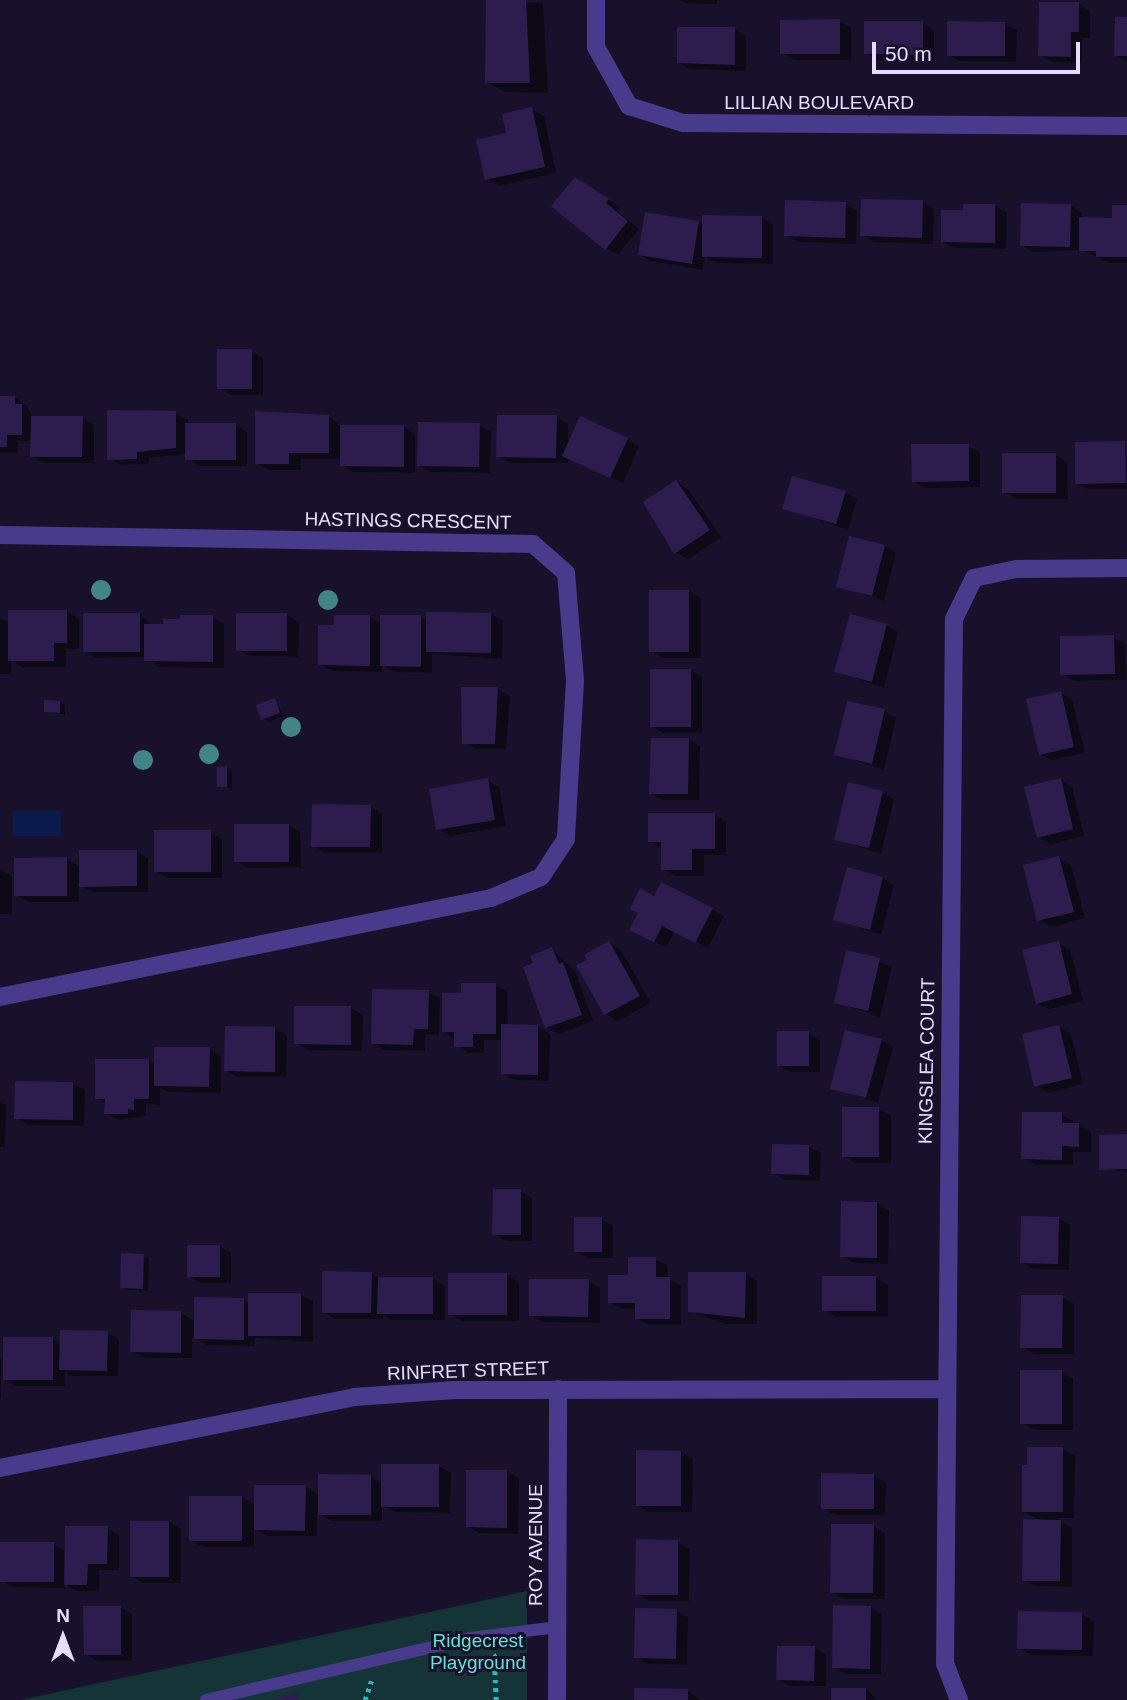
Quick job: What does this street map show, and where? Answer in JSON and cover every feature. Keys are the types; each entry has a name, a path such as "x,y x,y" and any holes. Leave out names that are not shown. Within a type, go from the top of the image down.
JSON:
{"street":[{"name":"LILLIAN BOULEVARD","path":"596,0 596,47 629,106 683,123 1127,126"},
{"name":"HASTINGS CRESCENT","path":"0,535 533,544 566,573 575,681 566,839 541,877 491,898 0,997"},
{"name":"KINGSLEA COURT","path":"959,1700 945,1664 945,1389 954,619 974,578 1016,569 1127,568"},
{"name":"RINFRET STREET","path":"0,1468 354,1397 558,1389 945,1389"},
{"name":"ROY AVENUE","path":"557,1700 558,1389"}],"lane":[{"path":"206,1700 470,1638 557,1627"}],"path":[{"path":"496,1700 494,1657 504,1647"}],"green space":[{"name":"Ridgecrest Playground","path":"527,1591 527,1700 21,1700 62,1691"}],"water":[{"path":"13,811 61,811 61,836 13,836"}],"building":[{"path":"486,0 526,0 530,83 485,83"},
{"path":"1039,2 1079,2 1079,32 1071,32 1071,57 1038,56"},
{"path":"1115,17 1127,17 1127,56 1114,56"},
{"path":"840,19 840,54 780,54 780,20"},
{"path":"864,21 923,21 923,55 864,54"},
{"path":"947,21 1005,22 1005,56 947,56"},
{"path":"677,27 735,27 735,65 677,63"},
{"path":"532,107 545,167 485,180 476,140 506,133 502,114"},
{"path":"575,177 609,199 606,203 628,221 605,250 551,206"},
{"path":"861,199 923,200 922,238 860,236"},
{"path":"785,200 846,202 845,238 784,236"},
{"path":"1021,203 1071,204 1070,247 1020,246"},
{"path":"963,204 995,204 995,243 941,242 941,210 963,210"},
{"path":"1112,205 1127,205 1127,257 1096,257 1096,251 1079,251 1079,217 1112,218"},
{"path":"645,212 699,221 692,264 638,255"},
{"path":"702,215 762,216 762,258 702,257"},
{"path":"217,349 252,349 252,389 217,389"},
{"path":"0,396 15,396 15,404 22,404 22,435 7,435 7,447 0,447"},
{"path":"107,410 176,411 176,448 137,452 137,459 107,460"},
{"path":"255,411 329,415 329,453 289,453 289,464 255,464"},
{"path":"497,415 557,415 556,458 496,457"},
{"path":"31,416 83,416 82,457 30,457"},
{"path":"580,416 628,438 610,478 562,456"},
{"path":"418,422 480,423 479,467 417,466"},
{"path":"185,423 236,423 236,460 185,460"},
{"path":"340,425 404,425 404,467 340,466"},
{"path":"1125,441 1126,483 1075,484 1075,442"},
{"path":"911,444 969,444 969,481 912,482"},
{"path":"1002,453 1056,453 1056,493 1002,493"},
{"path":"792,476 846,491 836,524 782,509"},
{"path":"676,480 710,530 674,554 643,502"},
{"path":"849,536 885,545 872,596 836,587"},
{"path":"649,590 689,590 689,652 649,652"},
{"path":"8,610 67,610 67,643 54,643 54,661 8,661"},
{"path":"426,612 491,613 491,653 426,652"},
{"path":"83,613 140,613 140,652 83,652"},
{"path":"236,613 287,613 287,651 236,651"},
{"path":"850,614 887,624 872,682 834,672"},
{"path":"180,615 213,615 213,662 144,661 144,624 163,624 163,619 180,619"},
{"path":"334,615 370,615 370,666 318,665 318,625 334,625"},
{"path":"380,615 421,615 421,667 380,666"},
{"path":"1114,635 1115,674 1060,675 1060,636"},
{"path":"650,669 691,669 691,727 650,727"},
{"path":"461,687 498,687 495,744 462,744"},
{"path":"1061,691 1074,747 1039,755 1026,699"},
{"path":"275,698 280,713 261,720 256,705"},
{"path":"44,700 60,701 60,713 44,712"},
{"path":"847,701 885,709 872,764 834,755"},
{"path":"651,738 689,738 688,794 649,794"},
{"path":"227,766 227,787 217,787 217,767"},
{"path":"488,778 495,820 436,830 429,789"},
{"path":"1061,778 1073,829 1037,838 1024,787"},
{"path":"848,782 883,791 869,848 834,840"},
{"path":"312,804 371,805 370,847 311,847"},
{"path":"648,813 715,813 715,849 692,849 692,870 661,870 661,842 648,842"},
{"path":"234,824 289,824 289,862 234,862"},
{"path":"154,830 211,830 211,872 154,872"},
{"path":"79,850 137,850 137,886 79,887"},
{"path":"1059,856 1074,912 1037,921 1023,865"},
{"path":"67,857 67,896 14,896 14,858"},
{"path":"847,867 883,877 870,930 833,920"},
{"path":"661,882 713,908 695,943 662,926 654,942 629,930 638,913 630,909 640,888 654,896"},
{"path":"609,941 640,996 604,1015 576,965 587,960 584,955"},
{"path":"1059,941 1072,994 1036,1004 1022,950"},
{"path":"552,947 559,964 563,962 582,1015 545,1028 523,967 533,963 530,956"},
{"path":"846,950 880,958 868,1011 834,1003"},
{"path":"461,983 496,983 496,1034 473,1034 473,1047 454,1047 454,1032 442,1032 442,993 461,993"},
{"path":"372,989 429,990 428,1029 414,1029 413,1045 371,1044"},
{"path":"294,1006 351,1006 351,1045 294,1044"},
{"path":"501,1024 538,1025 538,1075 501,1074"},
{"path":"1059,1025 1072,1078 1034,1087 1022,1034"},
{"path":"225,1026 275,1027 275,1072 224,1071"},
{"path":"845,1030 882,1039 866,1098 830,1089"},
{"path":"777,1031 809,1031 809,1066 777,1066"},
{"path":"154,1047 210,1047 209,1087 154,1086"},
{"path":"95,1059 149,1059 149,1099 134,1099 134,1110 128,1109 128,1114 104,1114 105,1099 95,1099"},
{"path":"15,1081 73,1082 73,1120 14,1119"},
{"path":"842,1107 879,1107 879,1157 842,1157"},
{"path":"1022,1112 1062,1112 1062,1123 1079,1123 1079,1147 1062,1146 1062,1160 1021,1159"},
{"path":"1127,1134 1127,1169 1099,1170 1099,1135"},
{"path":"772,1144 809,1145 809,1175 771,1174"},
{"path":"493,1189 521,1189 521,1235 492,1235"},
{"path":"841,1201 877,1202 877,1258 840,1257"},
{"path":"1021,1216 1059,1217 1058,1264 1020,1263"},
{"path":"574,1217 602,1217 602,1252 574,1252"},
{"path":"187,1245 220,1245 220,1277 187,1277"},
{"path":"121,1253 144,1254 143,1289 120,1288"},
{"path":"628,1257 656,1257 656,1277 670,1277 670,1319 635,1319 635,1303 608,1303 608,1275 628,1275"},
{"path":"322,1271 372,1272 371,1313 322,1313"},
{"path":"688,1272 746,1272 745,1318 688,1312"},
{"path":"448,1273 507,1273 507,1315 448,1315"},
{"path":"822,1276 876,1276 876,1311 822,1311"},
{"path":"378,1277 433,1277 433,1314 377,1314"},
{"path":"529,1279 589,1279 588,1317 529,1316"},
{"path":"248,1293 301,1293 301,1336 248,1336"},
{"path":"1021,1295 1063,1295 1062,1348 1020,1348"},
{"path":"194,1297 244,1298 244,1340 194,1339"},
{"path":"131,1310 181,1311 181,1353 130,1352"},
{"path":"60,1330 108,1331 107,1371 59,1370"},
{"path":"3,1337 53,1337 53,1380 3,1380"},
{"path":"1020,1370 1062,1370 1062,1424 1020,1424"},
{"path":"1027,1447 1063,1447 1063,1512 1022,1512 1022,1465 1027,1465"},
{"path":"636,1450 681,1451 681,1506 636,1506"},
{"path":"381,1464 439,1464 439,1507 381,1507"},
{"path":"466,1470 507,1470 507,1528 466,1527"},
{"path":"821,1473 874,1474 874,1509 821,1509"},
{"path":"318,1474 371,1475 371,1515 318,1515"},
{"path":"254,1485 306,1485 305,1531 254,1530"},
{"path":"189,1496 242,1496 242,1541 189,1541"},
{"path":"1023,1519 1061,1520 1060,1581 1022,1581"},
{"path":"130,1521 169,1521 169,1577 130,1577"},
{"path":"831,1524 874,1524 873,1593 830,1593"},
{"path":"65,1526 108,1526 107,1564 88,1564 87,1585 64,1585"},
{"path":"636,1539 678,1540 678,1595 635,1595"},
{"path":"0,1542 54,1542 54,1582 0,1582"},
{"path":"833,1605 871,1606 870,1669 832,1668"},
{"path":"83,1606 121,1606 121,1655 84,1655"},
{"path":"635,1608 677,1609 676,1659 634,1658"},
{"path":"1018,1611 1082,1612 1082,1650 1017,1649"},
{"path":"777,1646 815,1646 814,1681 776,1680"},
{"path":"634,1688 688,1689 688,1700 634,1700"},
{"path":"831,1688 866,1688 866,1700 831,1700"},
{"path":"297,1693 299,1700 275,1700 275,1699"}]}
